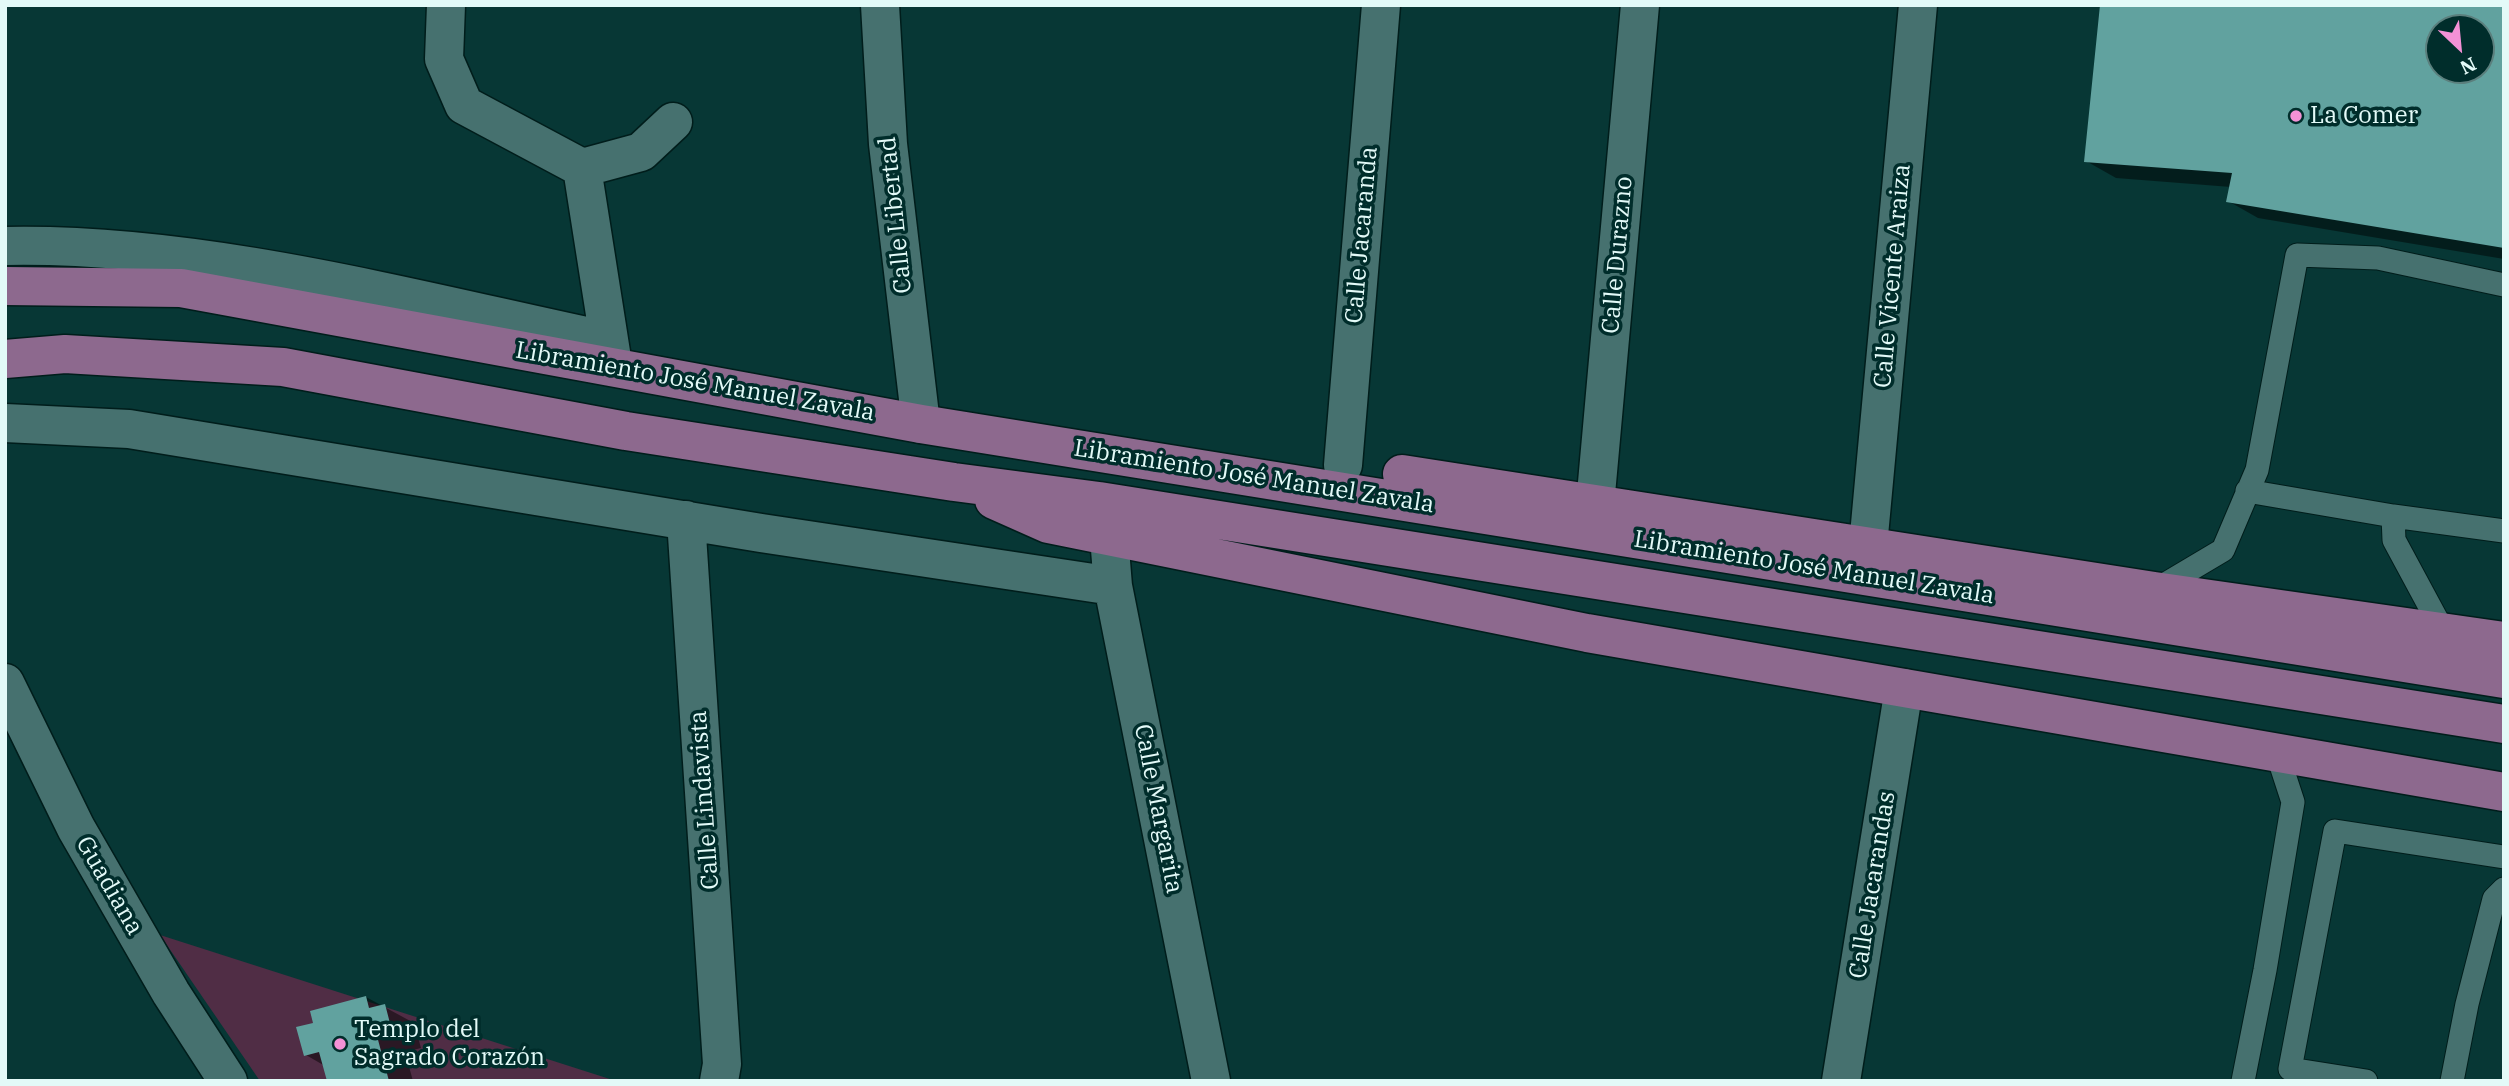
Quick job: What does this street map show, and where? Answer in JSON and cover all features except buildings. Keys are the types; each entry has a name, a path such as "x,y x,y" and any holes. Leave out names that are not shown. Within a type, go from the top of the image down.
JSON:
{"main road":[{"name":"Libramiento José Manuel Zavala","path":"5,286 181,288 611,354 936,426 2504,679"},
{"name":"Libramiento José Manuel Zavala","path":"5,359 65,354 283,367 626,431 954,482 1099,501 2504,724"},
{"path":"936,426 1106,426 2154,591 2504,641"},
{"path":"954,482 1048,524 1587,633 2504,792"}],"street":[{"path":"446,5 444,59 464,104 582,168 641,152 673,121"},
{"name":"Calle Libertad","path":"880,5 888,144 936,426"},
{"name":"Calle Jacaranda","path":"1343,465 1381,5"},
{"name":"Calle Durazno","path":"1595,505 1640,5"},
{"name":"Calle Vicente Araiza","path":"1868,546 1918,5"},
{"path":"5,246 66,245 271,270 611,354 582,168"},
{"path":"5,423 129,429 686,520 1113,586"},
{"name":"Calle Lindavista","path":"686,520 722,1064 719,1081"},
{"name":"Calle Margarita","path":"1109,537 1113,586 1212,1081"},
{"name":"Guadiana","path":"5,682 76,828 171,993 228,1081"},
{"name":"Calle Jacarandas","path":"1841,1081 1904,688"}],"lane":[{"path":"2154,591 2222,550 2257,470 2297,255 2378,258 2504,285"},
{"path":"2248,491 2393,516 2504,531"},
{"path":"2393,516 2394,540 2443,631"},
{"path":"2243,1081 2268,957 2293,802 2277,752"},
{"path":"2366,1081 2290,1069 2335,831 2504,857"},
{"path":"2452,1081 2467,1004 2494,899 2504,889"}],"shaded area":[{"path":"160,935 616,1081 260,1081"}],"place":[{"name":"La Comer","path":"2296,116"},
{"name":"Templo del Sagrado Corazón","path":"340,1044"}]}
